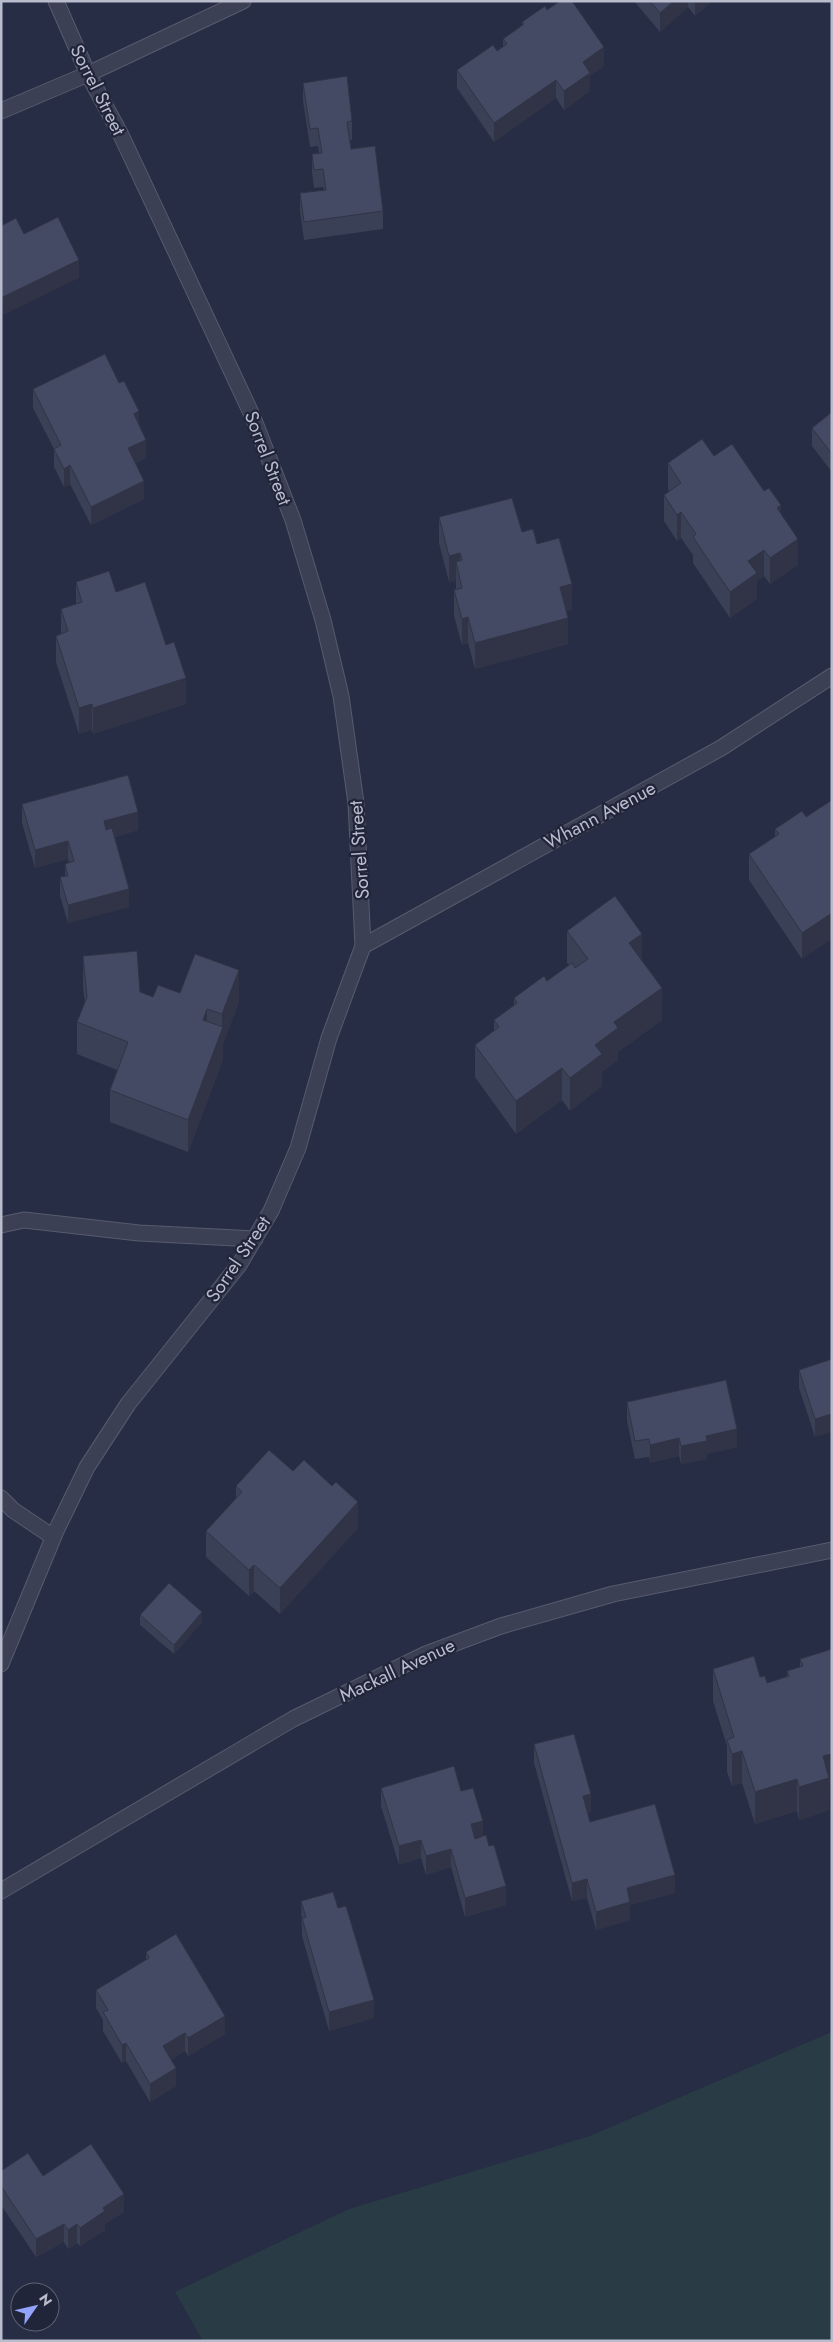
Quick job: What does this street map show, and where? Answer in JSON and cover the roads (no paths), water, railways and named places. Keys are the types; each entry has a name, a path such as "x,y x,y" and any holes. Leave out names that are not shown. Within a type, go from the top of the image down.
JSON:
{"street":[{"name":"Sorrel Street","path":"1,1664 53,1537 87,1467 128,1404 239,1265 271,1211 298,1148 329,1038 363,946 356,803 341,696 324,620 296,529 252,415 121,135 88,74 56,1"},
{"path":"1,111 88,74 243,1"},
{"name":"Whann Avenue","path":"363,946 721,748 832,676"},
{"path":"1,1225 24,1220 139,1233 255,1239"},
{"path":"1,1498 13,1510 53,1537"},
{"name":"Mackall Avenue","path":"1,1891 292,1719 426,1654 501,1626 613,1594 832,1550"}]}
